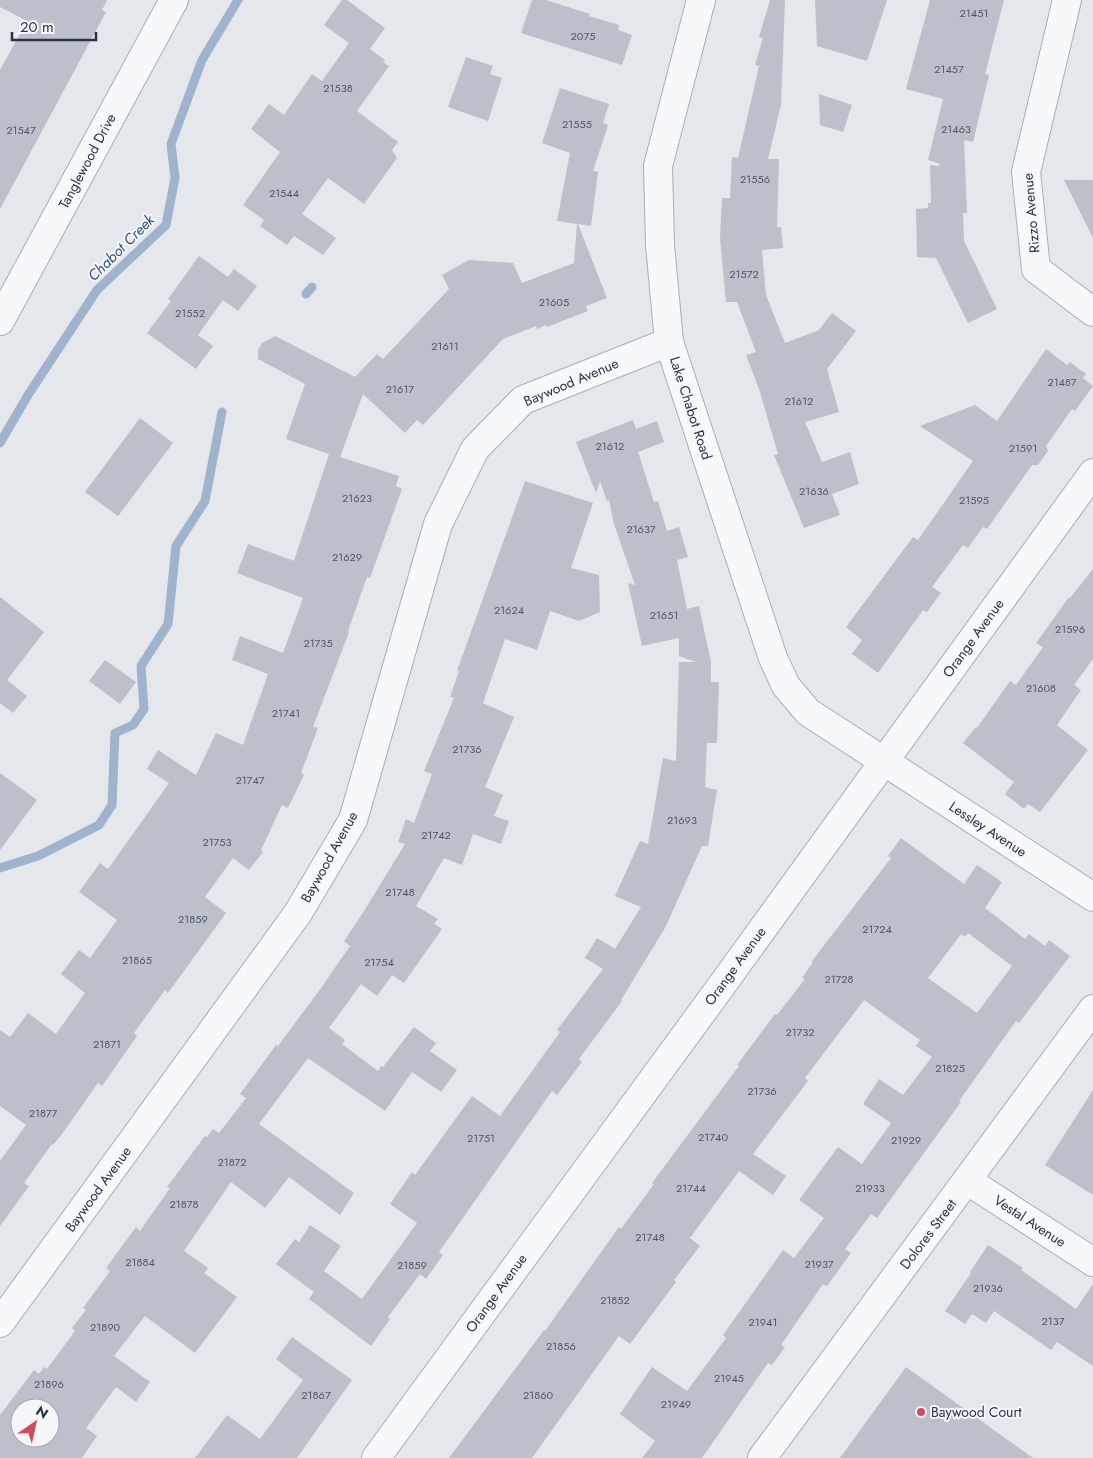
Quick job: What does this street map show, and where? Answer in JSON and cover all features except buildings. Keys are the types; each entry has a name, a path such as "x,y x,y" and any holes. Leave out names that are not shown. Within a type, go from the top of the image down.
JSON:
{"street":[{"name":"Tanglewood Drive","path":"0,321 174,0"},
{"name":"Lake Chabot Road","path":"701,0 658,166 660,245 669,342 773,658 786,686 808,712 883,761"},
{"name":"Rizzo Avenue","path":"1067,0 1026,172 1036,270 1093,312"},
{"name":"Baywood Avenue","path":"0,1323 298,913 353,820 438,524 475,449 523,400 669,342"},
{"name":"Orange Avenue","path":"376,1458 1093,473"},
{"name":"Lessley Avenue","path":"883,761 1093,897"},
{"name":"Dolores Street","path":"762,1458 1093,1009"},
{"name":"Vestal Avenue","path":"968,1181 1093,1262"}],"waterway":[{"name":"Chabot Creek","path":"0,443 28,395 97,290 166,225 175,178 171,144 202,60 238,0"},
{"path":"306,294 312,287"},
{"path":"0,868 38,856 99,825 112,805 115,733 133,725 144,709 141,666 168,624 176,546 205,501 222,412"}],"place":[{"name":"Baywood Court","path":"921,1412"}]}
